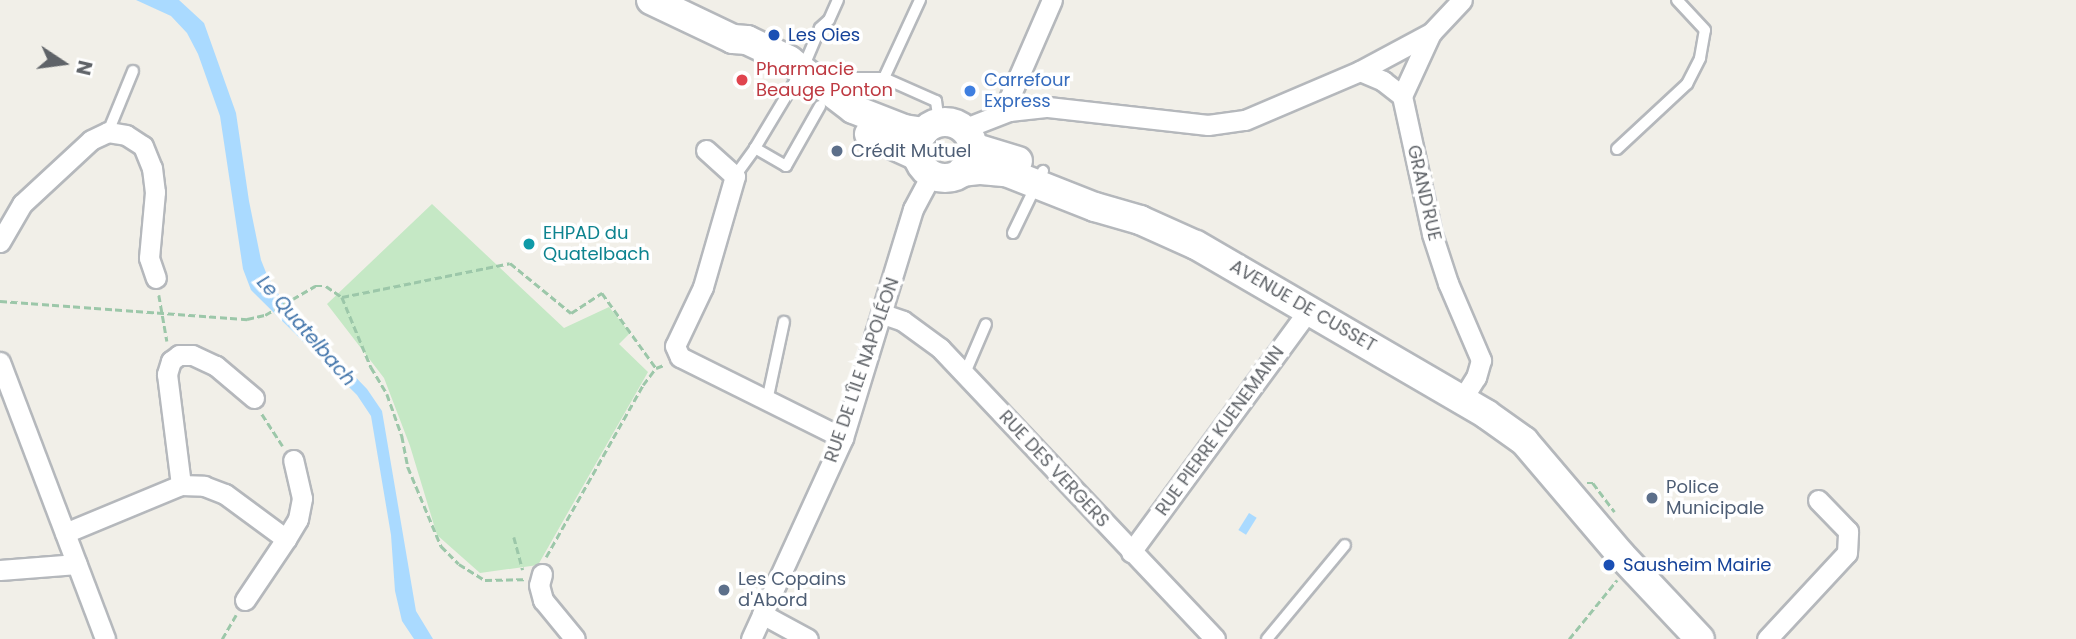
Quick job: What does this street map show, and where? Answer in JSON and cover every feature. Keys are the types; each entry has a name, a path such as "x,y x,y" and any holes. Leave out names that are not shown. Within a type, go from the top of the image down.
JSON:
{"main road":[{"name":"AVENUE DE CUSSET","path":"651,0 733,40 747,40 810,85 869,116 944,148 981,170 1040,177 1095,207 1140,220 1196,245 1462,399"},
{"path":"1462,399 1524,441 1621,555 1700,639"}],"street":[{"path":"1019,110 1008,101 1052,0"},
{"path":"1360,71 1383,81 1402,96 1431,33 1462,0"},
{"path":"944,148 1019,110 1048,107 1208,125 1245,120 1360,71 1431,33"},
{"name":"GRAND'RUE","path":"1402,96 1432,234 1448,283 1481,360 1476,377 1462,399"},
{"path":"0,242 22,204 90,140 108,132 127,135 144,146 152,169 155,192 149,258 156,278"},
{"name":"RUE DE L'ÎLE NAPOLÉON","path":"751,639 843,438 913,209 944,148"},
{"path":"706,150 735,176 703,287 675,346 680,358 843,438"},
{"name":"RUE PIERRE KUENEMANN","path":"1131,552 1309,310"},
{"name":"RUE DES VERGERS","path":"883,314 903,321 940,348 1215,639"},
{"path":"181,485 167,374 171,361 179,355 191,355 216,366 254,398"},
{"path":"0,362 105,639"},
{"path":"245,600 298,519 302,498 293,460"},
{"path":"65,533 181,485 204,486 225,495 286,539"},
{"path":"1767,639 1847,553 1849,531 1818,500"},
{"path":"0,570 77,564"},
{"path":"536,580 543,600 575,639"},
{"path":"762,614 808,639"}],"lane":[{"path":"755,148 786,166 810,85 820,28 829,20 838,0"},
{"path":"884,78 920,0"},
{"path":"1617,149 1687,84 1700,58 1705,30 1677,0"},
{"path":"108,132 133,71"},
{"path":"735,176 755,148 810,85 837,78 884,78 936,101 944,148"},
{"path":"1013,233 1040,177"},
{"path":"766,401 785,322"},
{"path":"965,373 986,324"},
{"path":"1267,639 1345,545"}],"path":[{"path":"342,297 510,263 571,313 602,293 656,368 643,386 536,580"},
{"path":"156,278 171,361"},
{"path":"0,301 247,319 265,315 315,286 326,286 342,297 371,368 387,394 402,436 408,467 441,546 460,564 485,580 536,580"},
{"path":"254,398 293,460"},
{"path":"514,537 536,580"},
{"path":"1569,639 1625,571"},
{"path":"222,639 245,600"}],"green space":[{"path":"432,204 564,328 609,307 630,333 619,344 648,372 538,565 480,573 437,535 410,446 384,378 327,304"}],"water":[{"name":"Le Quatelbach","path":"136,0 179,0 204,23 236,113 249,201 261,260 267,275 284,303 367,389 382,411 416,611 433,639 414,639 402,621 395,591 391,535 371,416 357,395 251,290 243,269 220,116 198,54 187,33 171,16"},
{"path":"1249,513 1257,518 1246,535 1238,530"}],"place":[{"name":"Les Oies","path":"774,35"},
{"name":"Pharmacie Beauge Ponton","path":"742,80"},
{"name":"Carrefour Express","path":"970,91"},
{"name":"Crédit Mutuel","path":"837,151"},
{"name":"EHPAD du Quatelbach","path":"529,244"},
{"name":"Police Municipale","path":"1652,498"},
{"name":"Sausheim Mairie","path":"1609,565"},
{"name":"Les Copains d'Abord","path":"724,590"}]}
